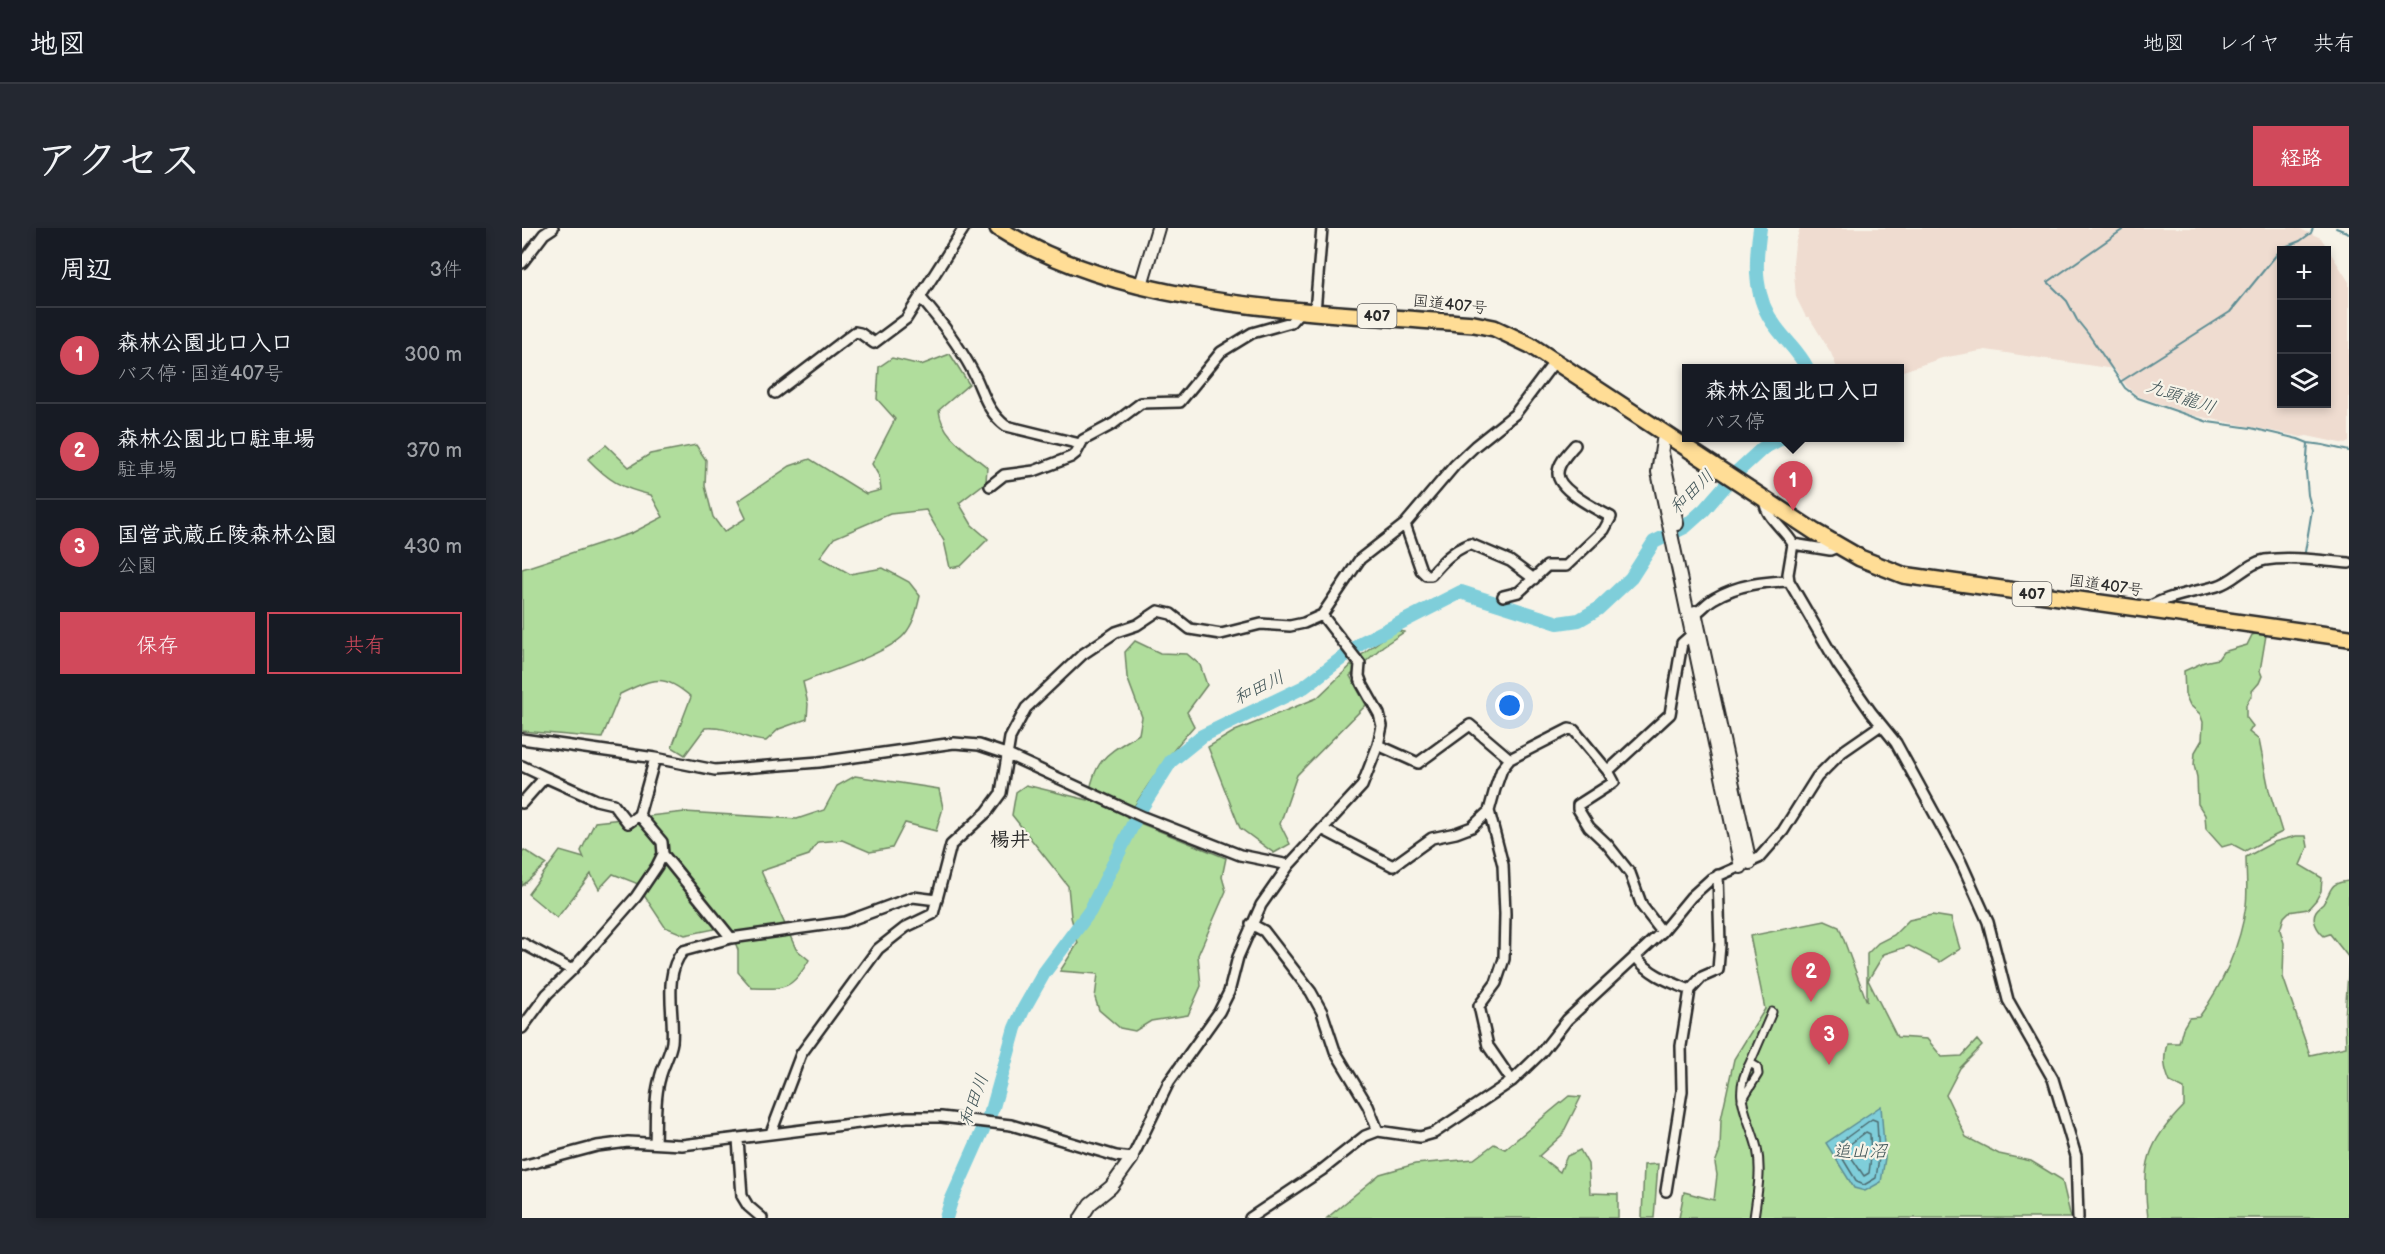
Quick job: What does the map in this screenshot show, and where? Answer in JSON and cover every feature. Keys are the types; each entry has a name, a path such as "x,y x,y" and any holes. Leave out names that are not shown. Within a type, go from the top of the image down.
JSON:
{"highway":[{"name":"国道407号","path":"998,228 1040,252 1077,267 1141,285 1213,301 1315,312 1455,322 1494,328 1517,338 1555,361 1663,442 1732,479 1764,501 1860,558 1903,575 2349,638"}],"street":[{"path":"522,263 544,234 553,228"},
{"path":"775,393 855,332 874,343 906,319 964,228"},
{"path":"1141,285 1158,228"},
{"path":"1315,312 1322,228"},
{"path":"920,297 971,368 986,404 997,419 1006,426 1080,444"},
{"path":"990,486 1004,475 1034,471 1071,457 1089,435 1113,424 1141,403 1180,402 1221,352 1252,333 1291,322 1299,309"},
{"path":"771,1133 801,1054 878,949 906,927 933,914 951,845 987,812 1001,793 1010,738 1026,708 1057,681 1074,662 1116,632 1137,625 1158,611 1171,614 1190,629 1221,634 1261,624 1290,626 1322,615 1360,559 1405,524 1455,465 1515,414 1555,361"},
{"path":"1663,442 1691,616 1746,865"},
{"path":"1503,596 1519,592 1547,566 1566,566 1604,530 1611,517 1577,499 1558,477 1557,470 1575,445"},
{"path":"1764,501 1769,515 1788,535 1792,544 1789,581 1838,665 1896,742 1961,862 1988,922 2008,1000 2053,1078 2076,1156 2078,1218"},
{"path":"1405,524 1421,570 1426,575 1431,575 1446,557 1470,544 1510,561 1534,579"},
{"path":"1792,544 1830,550 1840,546"},
{"path":"2147,610 2157,603 2226,583 2248,567 2265,560 2349,563"},
{"path":"1691,616 1713,598 1737,588 1754,583 1789,581"},
{"path":"1081,1218 1090,1204 1111,1187 1132,1158 1169,1082 1219,1012 1229,992 1238,957 1251,924 1272,888 1289,865 1362,786 1378,745 1381,722 1359,676 1360,664 1322,615"},
{"path":"1691,616 1691,635 1746,865"},
{"path":"1608,771 1670,714 1682,643 1691,635"},
{"path":"1378,745 1418,764 1470,725 1510,759"},
{"path":"1250,1218 1322,1170 1348,1147 1365,1136 1378,1131 1420,1137 1434,1133 1512,1081 1540,1053 1567,1020 1662,932 1691,897 1718,875 1759,858 1773,844 1817,777 1842,752 1881,725"},
{"path":"1512,1081 1488,1046 1479,1006 1496,984 1504,959 1506,914 1503,865 1489,812 1502,769 1510,759 1569,729 1574,730 1608,771 1614,782 1578,805 1578,809 1589,827 1607,844 1630,873 1642,906 1662,932"},
{"path":"522,739 655,758 715,770 819,762 954,743 980,745 1006,754 1143,817 1240,855 1289,865"},
{"path":"522,766 596,800 613,804 628,823 639,815 655,758"},
{"path":"522,803 545,777"},
{"path":"1322,829 1393,866 1432,838 1472,827 1489,812"},
{"path":"522,1028 547,994 572,970 636,897 651,876 663,854 662,842 639,815"},
{"path":"663,854 731,938"},
{"path":"1666,1191 1682,1091 1681,1046 1690,990 1702,977 1718,970 1720,945 1718,875"},
{"path":"655,1143 659,1080 670,1054 672,1040 671,982 674,966 683,951 731,938 845,922 913,897 937,900"},
{"path":"1251,924 1264,931 1311,992 1323,1012 1335,1051 1368,1106 1378,1131"},
{"path":"522,943 572,970"},
{"path":"1635,956 1645,969 1690,990"},
{"path":"1754,1218 1759,1184 1757,1148 1746,1118 1741,1084 1772,1012"},
{"path":"1742,1100 1758,1074 1757,1067 1750,1063"},
{"path":"522,1166 597,1146 628,1142 682,1144 738,1139 883,1119 949,1117 1011,1125 1116,1156 1132,1158"},
{"path":"738,1139 742,1196 748,1206 762,1218"}],"shaded area":[{"path":"1800,228 2298,228 2321,238 2326,246 2277,246 2277,408 2331,408 2331,254 2349,282 2349,442 2345,444 2307,436 2301,437 2192,415 2138,396 2128,388 2114,369 1986,350 1942,358 1904,371 1904,364 1835,364 1796,297 1793,262"}],"green space":[{"path":"950,354 969,384 939,410 950,435 987,467 986,482 959,503 972,525 988,539 961,566 950,568 944,541 926,510 890,514 834,538 820,557 850,574 883,568 909,582 920,596 913,621 904,635 885,649 803,682 808,704 807,719 779,729 766,741 723,729 705,728 685,755 672,747 691,697 673,684 657,680 620,694 602,738 522,731 522,569 632,533 663,517 651,495 616,483 588,459 606,445 629,467 650,454 696,445 706,460 705,486 713,517 724,532 746,518 738,501 790,466 810,459 866,494 881,490 879,476 872,464 895,419 877,399 879,367 892,358 921,365"},
{"path":"1395,630 1404,632 1383,646 1350,676 1366,705 1297,775 1280,824 1290,844 1274,853 1240,828 1208,747 1235,731 1317,698 1366,651"},
{"path":"2258,633 2266,635 2260,671 2262,676 2246,705 2246,717 2253,726 2249,732 2259,740 2269,790 2282,832 2245,851 2232,844 2222,847 2206,829 2205,815 2198,804 2194,765 2195,752 2202,740 2203,722 2200,714 2190,705 2185,694 2184,671 2204,662 2218,659 2223,652 2247,645 2252,635"},
{"path":"1135,641 1160,653 1187,654 1200,665 1207,685 1187,712 1194,726 1158,770 1127,818 1226,858 1222,877 1226,891 1198,955 1201,986 1188,1015 1151,1021 1135,1031 1120,1028 1099,1010 1095,998 1098,974 1060,971 1078,943 1071,917 1068,886 1012,815 1016,792 1026,785 1088,800 1094,775 1103,759 1139,734 1142,717 1127,677 1125,652"},
{"path":"855,776 939,789 943,808 936,831 905,823 892,848 870,852 842,840 818,842 809,855 761,871 796,949 809,960 797,977 786,986 752,988 738,972 738,950 729,926 685,935 665,927 636,883 613,874 599,889 591,874 557,918 528,894 560,851 584,858 581,851 595,822 685,812 797,819 824,810 837,786"},
{"path":"2296,836 2306,836 2308,847 2300,865 2322,878 2321,891 2316,900 2308,909 2289,912 2284,917 2280,930 2284,943 2283,977 2310,1055 2346,1047 2345,1018 2349,958 2349,1218 2148,1218 2146,1183 2150,1156 2162,1132 2184,1106 2184,1089 2170,1082 2166,1072 2167,1043 2179,1043 2183,1028 2189,1018 2199,1017 2229,964 2240,935 2246,905 2246,857 2274,842"},
{"path":"524,850 546,864 522,886 522,852"},
{"path":"2349,881 2349,958 2330,934 2324,936 2321,934 2314,917 2334,885"},
{"path":"1932,915 1951,918 1960,949 1940,962 1909,946 1884,954 1868,980 1897,1037 1927,1039 1942,1057 1962,1056 1977,1040 1982,1046 1960,1068 1946,1095 1966,1137 1999,1154 2031,1161 2062,1180 2071,1218 1679,1218 1684,1192 1714,1200 1717,1175 1715,1163 1720,1150 1721,1119 1734,1059 1765,1009 1750,936 1825,921 1839,927 1867,1002 1867,954 1878,943 1894,935 1909,920"},
{"path":"1569,1096 1581,1097 1562,1135 1539,1156 1560,1172 1567,1156 1580,1150 1588,1164 1590,1193 1618,1194 1618,1218 1327,1218 1380,1174 1415,1164 1474,1159 1494,1144 1505,1149"},
{"path":"1658,1164 1654,1218 1642,1218 1644,1165"}],"water":[{"name":"追山沼","path":"1881,1106 1885,1158 1881,1182 1865,1191 1854,1188 1826,1143"}],"waterway":[{"name":"和田川","path":"1760,228 1757,267 1763,304 1776,327 1805,364"},
{"name":"九頭龍川","path":"2125,228 2048,282 2067,301 2077,320 2125,388 2138,398 2208,422 2251,428 2308,443 2306,472 2312,510 2305,552"},
{"path":"2120,382 2230,312 2282,248 2300,241 2311,233 2313,228"},
{"name":"九頭龍川","path":"2336,228 2349,233"},
{"name":"和田川","path":"946,1218 951,1201 993,1107 1015,1028 1023,1010 1044,973 1090,911 1140,810 1171,761 1202,736 1304,687 1363,642 1461,592 1558,623 1579,620 1598,609 1631,578 1654,542 1685,527 1704,510 1738,471 1763,448 1774,442"},
{"path":"2308,443 2349,451"}],"place":[{"name":"森林公園北口入口","path":"1793,511"},
{"name":"森林公園北口駐車場","path":"1811,1002"},
{"name":"国営武蔵丘陵森林公園","path":"1829,1065"}],"district":[{"name":"楊井","path":"1010,840"}]}
